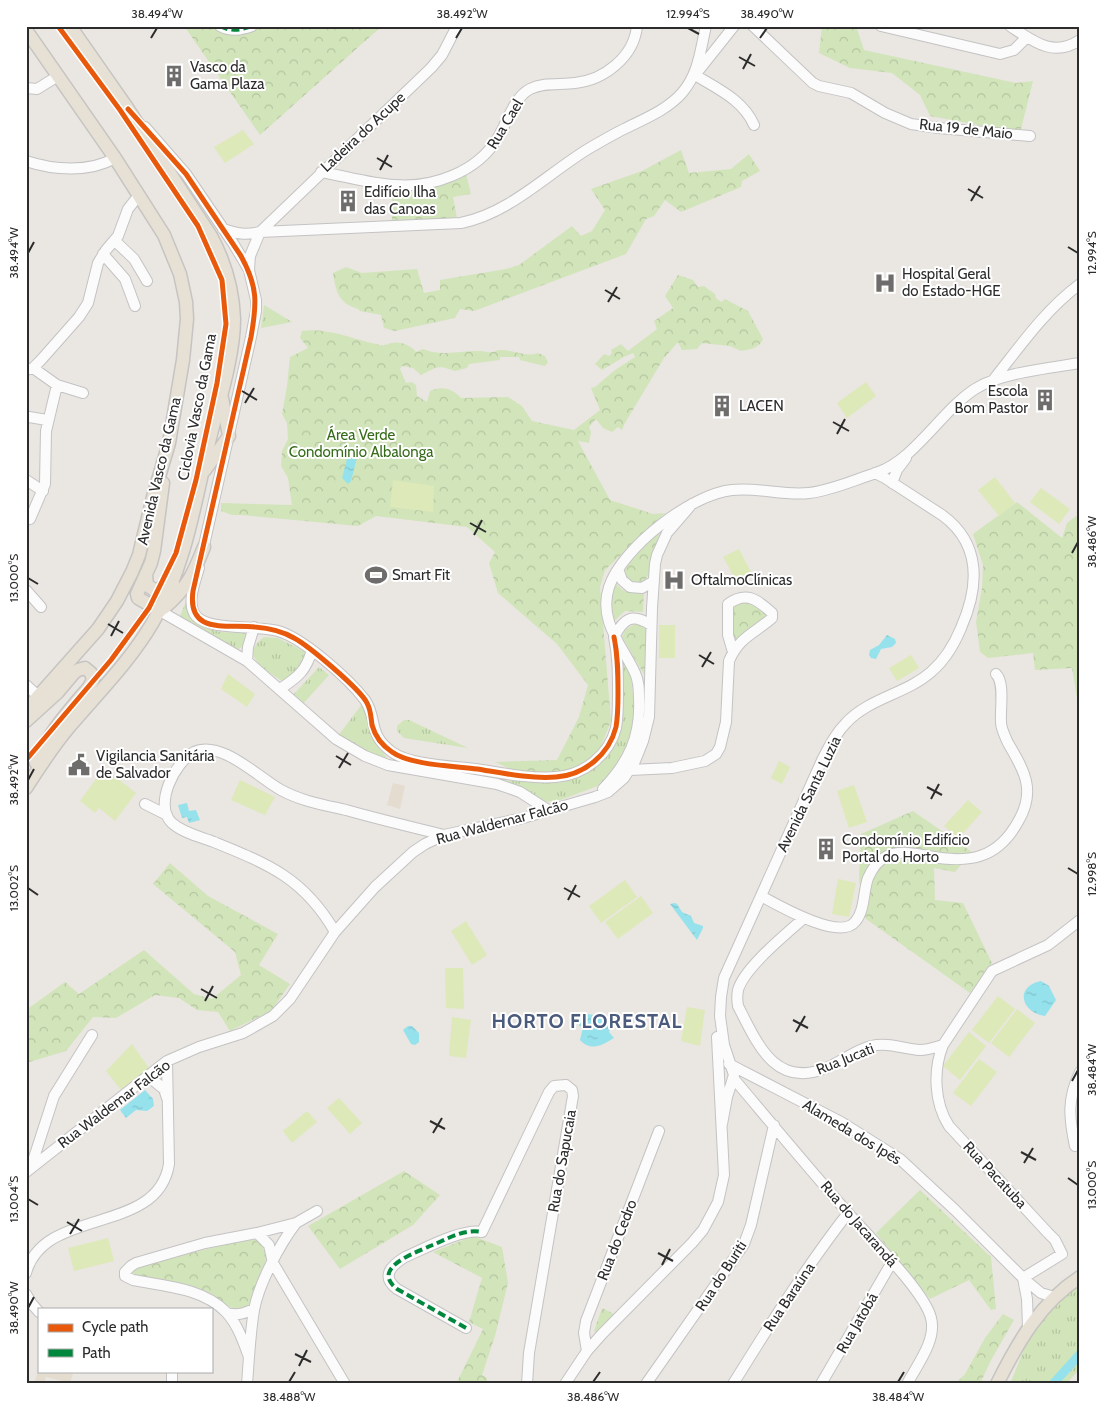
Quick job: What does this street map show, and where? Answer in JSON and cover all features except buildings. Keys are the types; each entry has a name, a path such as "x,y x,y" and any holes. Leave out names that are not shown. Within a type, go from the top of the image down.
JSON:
{"main road":[{"path":"26,787 57,742 134,651 160,611 173,583 184,549 221,393 234,321 226,268 219,250 128,109 71,27"},
{"name":"Avenida Vasco da Gama","path":"26,30 139,194 164,235 180,274 186,302 186,334 183,360 168,443 139,556 124,588 98,629 26,710"},
{"path":"201,476 229,436 221,393"},
{"path":"160,611 137,596 154,552 168,443"},
{"path":"160,611 180,593 193,575 204,547"},
{"path":"146,575 146,585 154,590 164,588 173,583"},
{"path":"26,721 58,692 78,670 85,668 91,673 93,676 92,682 47,740 26,787"},
{"path":"997,1384 1028,1327 1054,1296 1080,1277"}],"street":[{"path":"220,26 236,31 252,26"},
{"name":"Ladeira do Acupe","path":"249,270 250,256 260,232 431,68 442,55 458,26"},
{"name":"Rua Cael","path":"321,172 400,186 434,181 458,173 475,164 488,153 524,94 536,86 585,82 602,75 618,63 631,48 637,26"},
{"path":"695,75 706,26"},
{"path":"223,228 242,234 461,223 477,219 503,207 586,150 668,105 681,94 734,26"},
{"name":"Rua 19 de Maio","path":"753,26 813,83 850,93 904,122 939,128 1030,136"},
{"path":"881,26 1000,54 1014,50 1026,38"},
{"path":"1010,26 1026,38 1049,47 1063,48 1080,40"},
{"path":"695,75 740,104 749,114 754,125"},
{"path":"26,88 37,89 58,76"},
{"path":"128,109 186,174 241,256 249,270 254,290 256,311 193,591 193,612 202,621 213,626 254,627 285,633 312,650 361,694 368,705 372,726 380,740 392,752 401,757 449,766 556,777 567,776 586,768 601,755 612,738 617,720 618,680 618,663 614,637 620,626 629,619 640,619 651,625"},
{"path":"26,161 48,166 83,167 99,166 114,158"},
{"path":"83,393 57,385 30,369 68,329 88,303 95,271 103,254 115,241 122,229 128,209 139,194"},
{"path":"115,241 134,259 147,281"},
{"path":"103,254 125,279 135,306"},
{"path":"994,379 1046,313 1080,284"},
{"name":"Rua Waldemar Falcão","path":"629,764 638,729 638,680 614,637 606,600 610,585 618,569 666,520 706,497 732,490 806,493 830,489 875,473 893,464 912,449 976,388 994,379 1080,363"},
{"path":"30,519 45,484 45,441 57,385"},
{"path":"29,417 48,420"},
{"name":"Rua Waldemar Falcão","path":"856,480 872,478 892,483 912,449"},
{"path":"875,473 892,483"},
{"path":"26,480 43,491"},
{"name":"Avenida Santa Luzia","path":"565,1384 587,1351 648,1286 692,1244 703,1230 718,1202 724,1175 717,1034 724,978 823,758 838,732 847,722 867,707 918,682 940,664 958,636 969,608 973,594 974,569 972,556 962,534 950,521 892,483"},
{"name":"Rua Waldemar Falcão","path":"28,1170 167,1061 198,1047 243,1033 273,1016 290,999 335,932 397,865 425,844 444,835 532,816 595,797 629,764 643,741 648,717 651,625 657,555 667,533 692,504"},
{"path":"618,569 622,580 630,588 642,588 654,582"},
{"path":"26,590 41,607"},
{"path":"629,764 658,770 705,761 716,754 720,748 726,722 729,661 733,652 746,636 772,618 772,613 754,599 743,597 735,599 728,604 728,636 733,652"},
{"path":"160,611 247,661 336,739 365,756 388,765 479,780 510,788 527,795 548,810"},
{"path":"247,661 248,647 254,627"},
{"path":"280,689 296,679 306,668 312,650"},
{"path":"761,896 804,918 832,926 848,927 859,916 869,876 880,859 899,853 963,860 989,853 998,848 1014,830 1025,807 1027,784 1026,774 1002,730 1001,682 996,674"},
{"path":"26,685 38,696"},
{"path":"335,932 310,897 287,877 245,855 183,830 172,823 164,806 168,786 180,764 192,753 206,749 214,750 230,756 271,784 297,797 444,835"},
{"path":"510,788 525,797 530,803 532,816"},
{"path":"145,804 167,815"},
{"name":"Rua Jucati","path":"804,918 759,960 748,972 738,989 738,1006 752,1034 771,1061 784,1070 810,1073 872,1046 894,1045 920,1050 943,1045"},
{"path":"943,1045 992,972 1048,945 1080,920"},
{"name":"Avenida Santa Luzia","path":"720,1016 724,1045 734,1072 722,1124"},
{"path":"28,1170 54,1096 92,1035"},
{"name":"Rua Pacatuba","path":"943,1045 937,1064 939,1104 949,1126 1052,1236 1062,1254 1023,1278"},
{"name":"Rua Jucati","path":"920,1050 937,1064"},
{"path":"26,1273 34,1254 44,1243 62,1234 127,1211 143,1203 162,1184 169,1164 167,1061"},
{"path":"718,1067 724,1064 732,1066"},
{"name":"Alameda dos Ipês","path":"732,1066 841,1122 900,1159 955,1210 1023,1278 1041,1292 1054,1296"},
{"path":"1075,1146 1070,1121 1070,1106 1072,1091 1080,1072"},
{"path":"148,1076 164,1089 168,1101"},
{"path":"719,1085 723,1087 732,1083"},
{"name":"Rua do Jacarandá","path":"732,1083 774,1125 892,1262 927,1306 932,1318 930,1338 907,1384"},
{"name":"Rua do Sapucaia","path":"466,1328 397,1289 388,1276 394,1266 405,1257 460,1234 470,1231 482,1232 551,1088 558,1085 569,1087 572,1090 573,1096 529,1353 527,1384"},
{"name":"Rua do Buriti","path":"646,1384 744,1244 751,1225 774,1125"},
{"name":"Rua do Cedro","path":"587,1351 584,1333 586,1321 659,1131"},
{"path":"254,1309 241,1315 227,1313 201,1295 133,1280 126,1276 125,1272 136,1263 182,1248 296,1223 317,1212"},
{"name":"Rua Baraúna","path":"733,1384 782,1306 848,1213"},
{"path":"247,1384 254,1309 280,1247 296,1223"},
{"path":"257,1233 270,1245 273,1263 345,1384"},
{"name":"Rua Jatobá","path":"821,1384 892,1262"},
{"path":"1023,1278 1027,1299 1028,1327"},
{"path":"26,1294 38,1311"},
{"path":"227,1313 239,1332 249,1357"}],"shaded area":[{"path":"393,783 405,786 400,809 387,805"},
{"path":"38,1370 38,1372 73,1374 70,1383 46,1377 45,1381 54,1384 34,1384"}],"green space":[{"path":"184,26 382,26 260,135"},
{"path":"822,26 856,26 864,50 1016,83 1033,81 1020,133 930,116 920,95 892,73 850,68 819,53"},
{"path":"243,130 254,144 225,163 214,147"},
{"path":"681,150 689,173 731,169 749,154 760,171 742,181 741,187 681,212 665,200 654,216 646,219 626,254 474,311 460,309 455,318 395,331 384,328 381,315 360,311 346,303 339,296 333,273 346,267 362,273 417,269 424,293 440,290 440,280 506,269 519,265 572,226 581,236 592,231 605,210 591,189 642,171"},
{"path":"466,174 471,194 453,197 457,218 392,220 392,193"},
{"name":"Área Verde Condomínio Albalonga","path":"678,275 693,280 698,287 704,286 715,294 716,298 721,302 725,299 748,311 763,339 757,347 741,351 730,346 702,343 697,349 682,350 678,342 664,358 622,430 618,427 612,432 603,428 596,419 589,427 591,432 589,443 578,441 610,500 653,514 665,513 605,570 600,587 611,721 600,749 583,765 552,774 515,771 495,762 557,760 579,717 588,685 557,644 498,593 489,563 495,552 467,527 376,516 358,526 232,515 221,511 221,503 292,505 288,478 281,466 282,451 288,439 287,423 282,414 290,357 308,348 300,338 302,331 332,332 382,345 402,343 411,347 416,352 423,349 437,353 491,352 500,350 524,354 538,353 545,356 548,362 545,366 520,360 519,357 500,357 500,360 469,364 467,368 455,371 442,367 435,368 421,375 413,368 402,366 400,369 406,383 412,382 416,385 417,396 427,402 430,391 438,389 450,390 461,398 508,397 522,406 532,421 574,430 600,410 591,388 635,357 633,353 602,370 595,364 604,354 609,356 612,353 611,350 621,344 628,351 657,329 654,321 673,308 665,296"},
{"path":"264,305 292,322 261,328"},
{"path":"866,382 876,396 847,418 837,403"},
{"path":"995,477 1015,503 999,516 978,490"},
{"path":"393,480 434,486 433,512 390,507"},
{"path":"1041,488 1070,509 1059,524 1030,502"},
{"path":"1017,502 1062,538 1067,523 1076,516 1080,518 1080,716 1072,668 1035,670 1033,653 988,658 980,652 976,622 982,588 983,565 973,534"},
{"path":"661,530 647,577 641,582 630,582 624,573 629,562"},
{"path":"739,549 753,576 738,584 723,557"},
{"path":"613,580 626,592 644,592 643,612 625,611 613,622 609,593"},
{"path":"189,595 188,613 194,620 202,626 218,631 254,633 247,644 237,650 180,616"},
{"path":"745,600 758,606 770,617 735,644 730,618 730,606"},
{"path":"636,623 644,626 647,635 646,678 622,637 625,630"},
{"path":"659,625 675,625 675,658 659,658"},
{"path":"264,637 278,638 305,652 304,662 285,683 258,663 254,657 256,644"},
{"path":"911,655 919,668 897,681 889,668"},
{"path":"620,657 631,676 634,705 633,739 617,768 598,786 555,802 542,801 495,780 558,783 575,778 599,762 616,741"},
{"path":"319,667 329,675 303,704 294,694"},
{"path":"228,674 255,694 247,707 221,689"},
{"path":"362,704 375,743 391,763 366,754 338,736"},
{"path":"404,720 409,720 468,748 404,738 397,731 397,726"},
{"path":"779,761 790,767 782,784 771,778"},
{"path":"104,768 136,793 115,821 99,808 95,813 80,801"},
{"path":"240,780 275,797 265,815 231,800"},
{"path":"854,785 867,822 849,828 837,791"},
{"path":"968,800 982,812 958,839 944,826"},
{"path":"913,811 972,852 955,872 934,868 935,900 963,903 992,963 970,993 866,919 859,878 861,834"},
{"path":"170,863 208,896 278,934 259,965 290,984 271,1011 230,1031 218,1012 197,1010 179,998 155,995 116,1018 93,1017 66,1051 26,1063 26,1010 65,982 79,994 144,950 194,994 212,999 241,975 235,952 153,884"},
{"path":"838,879 856,883 849,917 832,914"},
{"path":"625,880 637,897 601,923 589,906"},
{"path":"641,896 653,913 618,939 605,922"},
{"path":"466,921 487,955 472,965 451,931"},
{"path":"445,968 463,968 464,1009 446,1008"},
{"path":"998,996 1015,1009 989,1043 972,1030"},
{"path":"687,1007 705,1010 700,1046 681,1041"},
{"path":"1017,1009 1035,1023 1009,1057 991,1043"},
{"path":"452,1017 471,1020 466,1058 449,1056"},
{"path":"969,1032 986,1046 960,1080 943,1066"},
{"path":"132,1044 149,1068 121,1090 106,1071"},
{"path":"979,1059 997,1072 971,1106 953,1093"},
{"path":"339,1098 362,1123 350,1134 327,1108"},
{"path":"307,1111 317,1122 292,1143 283,1131"},
{"path":"404,1171 440,1195 413,1225 340,1269 308,1226"},
{"path":"920,1190 991,1257 996,1309 991,1310 969,1280 930,1299 876,1233"},
{"path":"473,1236 502,1247 508,1283 495,1336 482,1375 487,1378 487,1384 456,1384 483,1329 469,1322 482,1278 433,1252"},
{"path":"108,1238 114,1261 74,1271 68,1248"},
{"path":"248,1239 263,1244 267,1253 252,1298 248,1305 242,1309 232,1308 201,1289 132,1275 130,1273 139,1266"},
{"path":"1080,1281 1080,1369 1066,1384 1010,1384 1028,1339 1059,1296"},
{"path":"602,1308 616,1315 597,1334 594,1331"},
{"path":"1003,1314 1014,1320 980,1384 955,1384 965,1374 985,1338"}],"water":[{"path":"352,453 357,458 351,481 348,484 342,478 348,455"},
{"path":"887,635 895,639 896,643 892,647 881,649 876,659 871,658 869,655 870,650 879,645"},
{"path":"187,803 189,811 196,810 200,820 189,823 187,817 182,818 178,805"},
{"path":"675,903 682,912 691,916 694,923 703,926 697,940 670,904"},
{"path":"1041,981 1049,986 1056,1000 1045,1016 1030,1010 1024,999 1024,993 1027,988"},
{"path":"582,1013 617,1019 616,1024 609,1032 614,1038 597,1046 584,1044 580,1040 583,1027 579,1026"},
{"path":"408,1026 412,1026 419,1033 419,1042 415,1045 411,1044 403,1030"},
{"path":"145,1090 153,1099 154,1106 147,1111 136,1110 126,1118 120,1110"}],"waterway":[{"path":"1053,1384 1080,1354"}],"marked path":[{"path":"220,26 236,30 252,26"},
{"path":"466,1328 397,1289 390,1281 389,1274 392,1268 406,1257 462,1233 482,1232"}],"cycle path":[{"name":"Ciclovia Vasco da Gama","path":"26,760 111,660 149,608 176,553 196,480 217,383 226,324 222,280 198,226 120,110 58,26"},
{"path":"128,109 186,174 241,256 251,277 255,295 251,337 193,591 193,605 196,615 202,621 211,624 270,629 285,633 294,638 334,668 355,688 368,706 373,729 377,737 389,750 400,756 410,760 433,764 536,777 556,777 576,772 594,762 608,746 613,737 618,715 617,665 614,637"}],"place":[{"name":"Vasco da Gama Plaza","path":"174,76"},
{"name":"Edifício Ilha das Canoas","path":"348,201"},
{"name":"Hospital Geral do Estado-HGE","path":"885,283"},
{"name":"Escola Bom Pastor","path":"1045,400"},
{"name":"LACEN","path":"722,406"},
{"name":"Smart Fit","path":"376,575"},
{"name":"OftalmoClínicas","path":"674,580"},
{"name":"Vigilancia Sanitária de Salvador","path":"79,765"},
{"name":"Condomínio Edifício Portal do Horto","path":"826,849"}],"district":[{"name":"HORTO FLORESTAL","path":"587,1021"}]}
